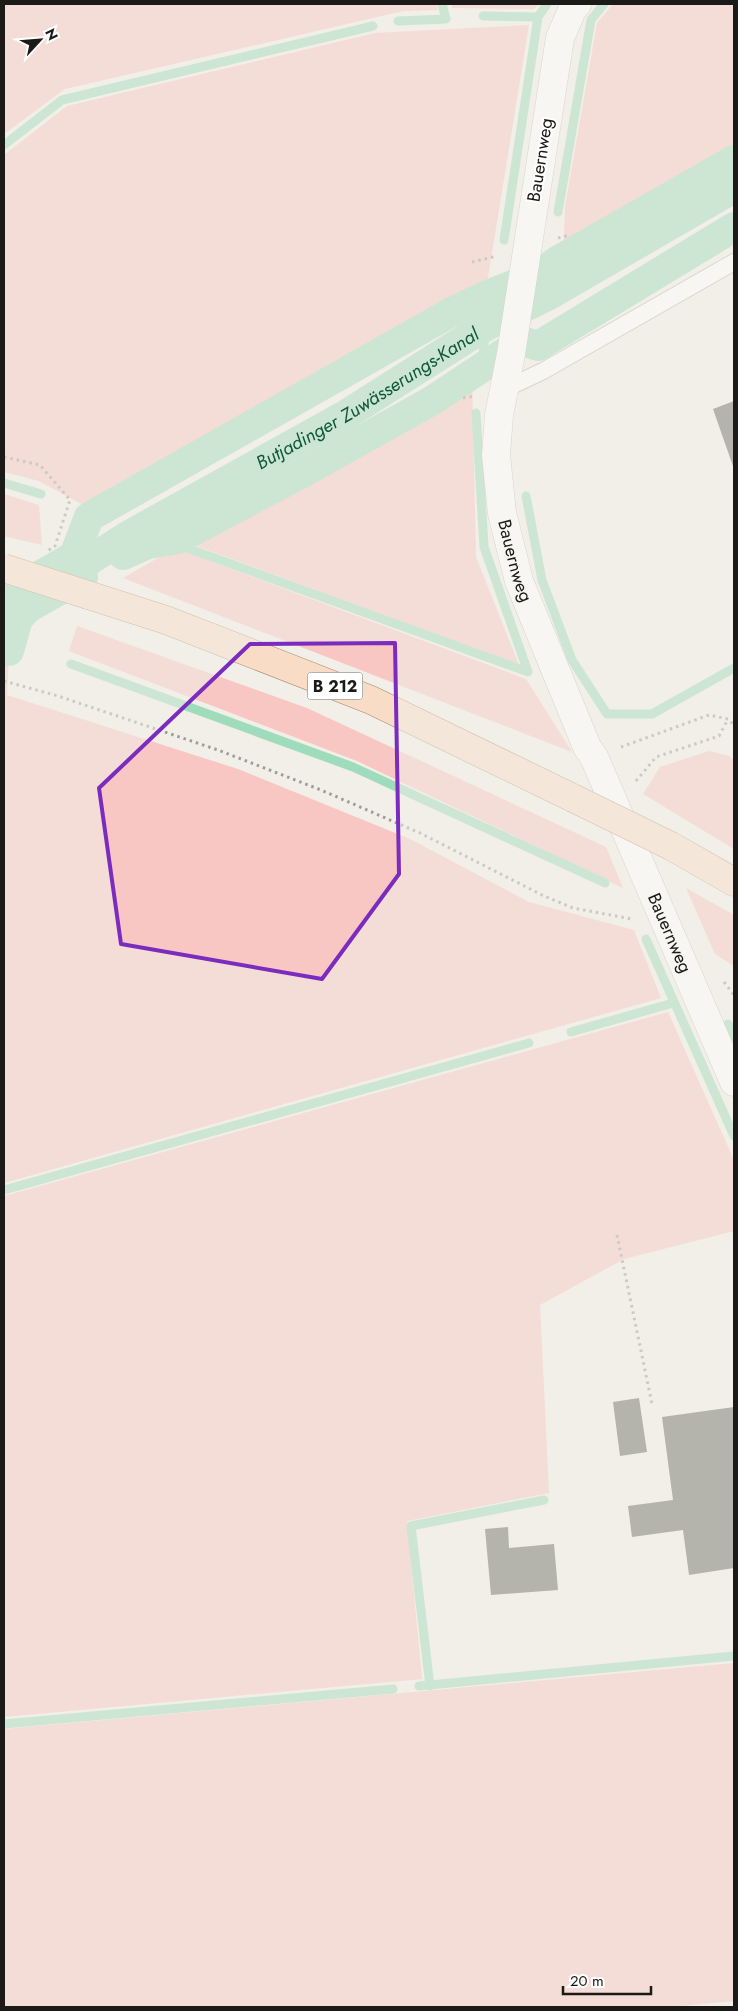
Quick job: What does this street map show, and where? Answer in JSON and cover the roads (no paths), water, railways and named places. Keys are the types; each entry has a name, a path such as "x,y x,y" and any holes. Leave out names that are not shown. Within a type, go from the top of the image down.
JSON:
{"main road":[{"name":"B 212","path":"4,568 166,620 371,700 671,846 734,882"}],"street":[{"name":"Bauernweg","path":"577,4 572,10 560,38 511,354 499,415 496,455 502,513 519,581 587,747 594,756 734,1082"}],"lane":[{"path":"505,389 543,371 734,262"}],"waterway":[{"path":"398,21 446,19 442,4"},
{"path":"504,240 538,17 547,4"},
{"path":"558,212 591,20 604,4"},
{"path":"483,16 538,17"},
{"path":"4,145 62,100 373,26"},
{"path":"4,596 74,556 89,517 450,313 485,296 538,275 557,261 734,160"},
{"name":"Butjadinger Zuwässerungs-Kanal","path":"61,578 131,534 347,414 486,326 549,295 734,188"},
{"path":"123,555 148,544 178,539 306,471 433,400 522,341 538,346 734,227"},
{"path":"481,372 486,326"},
{"path":"190,549 528,672 484,547 476,413"},
{"path":"4,483 41,494"},
{"path":"526,496 542,580 572,660 607,714 652,714 734,668"},
{"path":"4,598 28,608 83,577"},
{"path":"4,651 9,651 18,619 28,608 11,601"},
{"path":"71,664 353,767 605,883"},
{"path":"646,939 734,1136"},
{"path":"571,1032 673,1003"},
{"path":"728,1024 734,1037"},
{"path":"4,1190 529,1043"},
{"path":"430,1686 411,1526 544,1500"},
{"path":"419,1686 734,1656"},
{"path":"4,1724 393,1689"}]}
